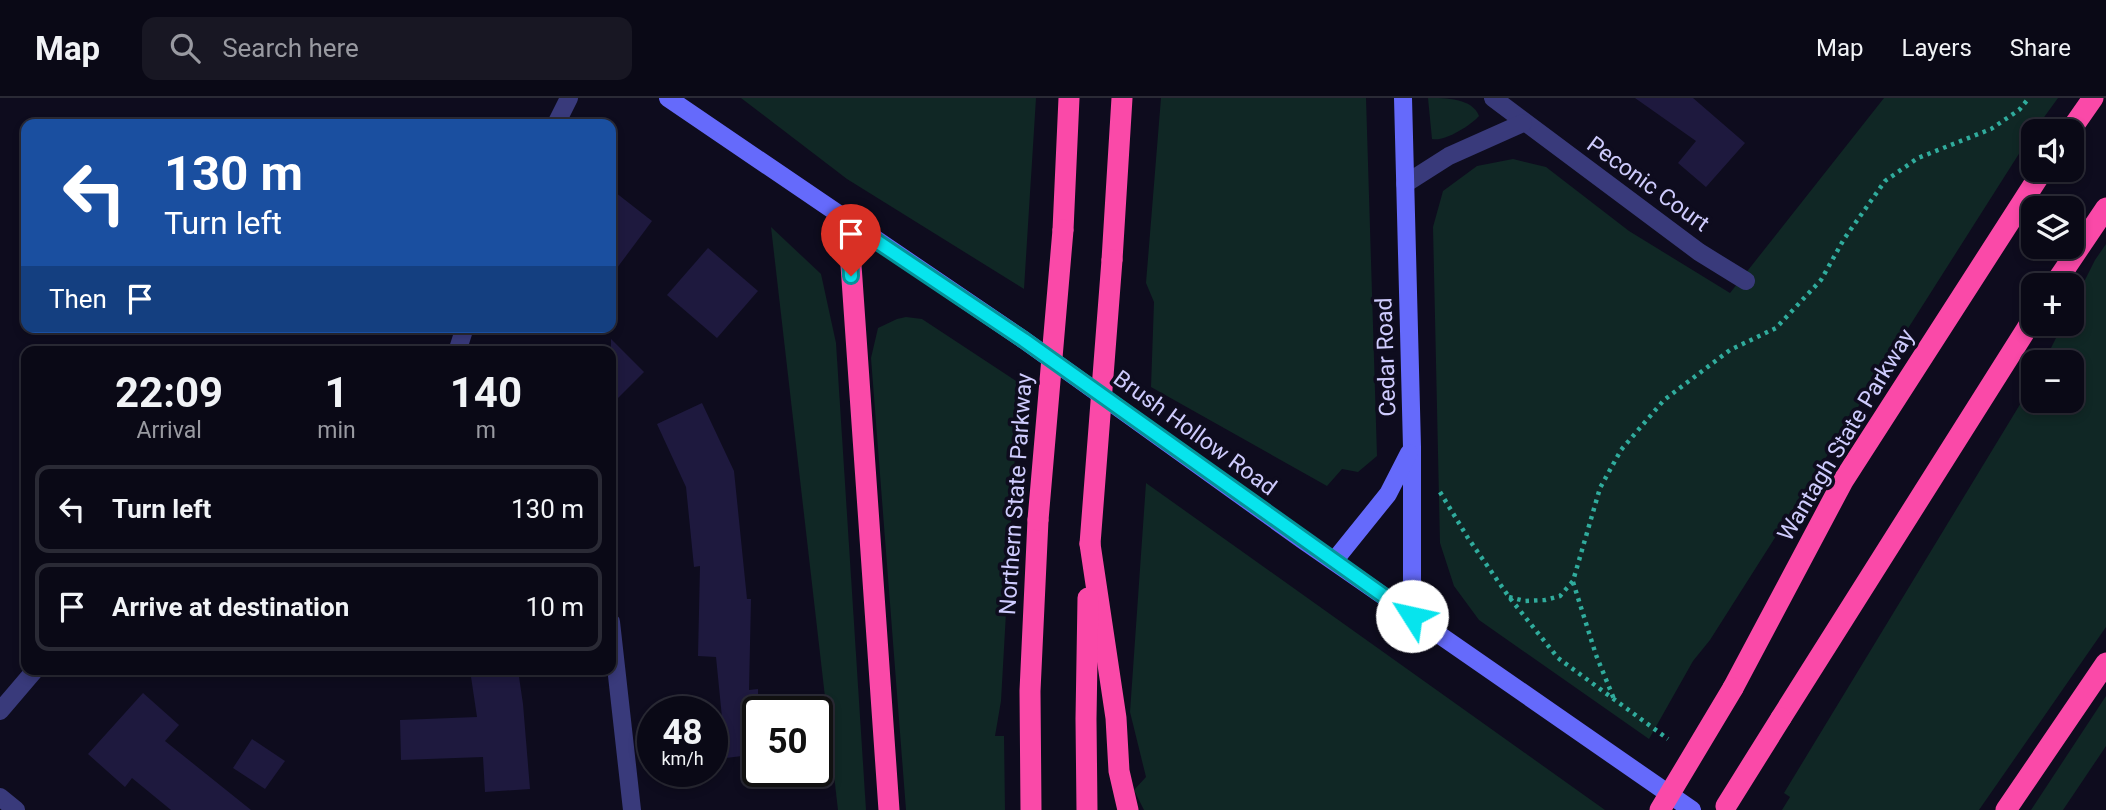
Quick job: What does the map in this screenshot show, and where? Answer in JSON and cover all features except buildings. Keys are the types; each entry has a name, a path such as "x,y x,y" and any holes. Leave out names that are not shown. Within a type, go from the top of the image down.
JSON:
{"highway":[{"name":"Northern State Parkway","path":"1031,810 1030,691 1038,520 1063,230 1069,98"},
{"path":"1087,810 1090,544 1122,98"},
{"path":"2078,119 2093,98"},
{"name":"Wantagh State Parkway","path":"1682,770 1733,688 1843,481 2035,182"},
{"path":"2062,273 2106,208"},
{"path":"848,222 890,810"},
{"path":"1724,809 2022,336"},
{"path":"1090,544 1116,718 1119,771 1128,810"},
{"path":"2006,810 2106,663"},
{"path":"1646,810 1682,770"},
{"path":"1660,810 1682,770"}],"main road":[{"name":"Brush Hollow Road","path":"668,98 1024,340 1412,616 1692,810"},
{"name":"Cedar Road","path":"1403,98 1412,447 1412,616"},
{"path":"1334,561 1388,494 1412,447"}],"street":[{"path":"558,119 569,98"},
{"name":"Peconic Court","path":"1493,98 1699,252 1746,281"},
{"path":"1405,184 1450,156 1523,123"},
{"path":"616,667 632,810"},
{"path":"0,712 30,675"},
{"path":"0,797 16,810"}],"path":[{"path":"1509,597 1525,601 1560,596 1573,581 1600,488 1621,450 1664,400 1730,350 1776,328 1821,280 1844,239 1885,181 1918,158 1991,129 2019,110 2029,98"},
{"path":"1412,447 1468,538 1509,597 1558,658 1672,742"},
{"path":"1573,581 1596,655 1615,701"}],"green space":[{"path":"741,98 1036,98 1024,289 847,179"},
{"path":"1161,98 1366,98 1377,456 1358,472 1342,469 1327,486 1151,387 1154,302 1146,283"},
{"path":"1428,98 1465,102 1476,110 1479,116 1457,132 1432,139"},
{"path":"1884,98 2058,98 2043,119 2021,119 2021,151 1710,640 1693,661 1649,739 1479,620 1454,586 1440,543 1433,227 1443,191 1477,166 1513,159 1546,167 1629,231 1730,293"},
{"path":"771,227 821,274 836,343 866,810 838,810 833,766 833,696 825,696"},
{"path":"2106,244 2106,627 1979,810 1782,810 1790,797 1784,793 2021,403 2021,413 2084,413 2084,350 2050,350 2057,336 2084,336 2084,282"},
{"path":"906,317 922,319 1019,383 1001,701 995,736 1004,736 1005,810 906,810 871,358 878,328"},
{"path":"1146,483 1605,810 1144,810 1134,790 1146,777 1130,712"},
{"path":"2106,696 2106,746 2063,810 2031,810"}],"route":[{"path":"851,276 848,222 1024,340 1412,616"}]}
